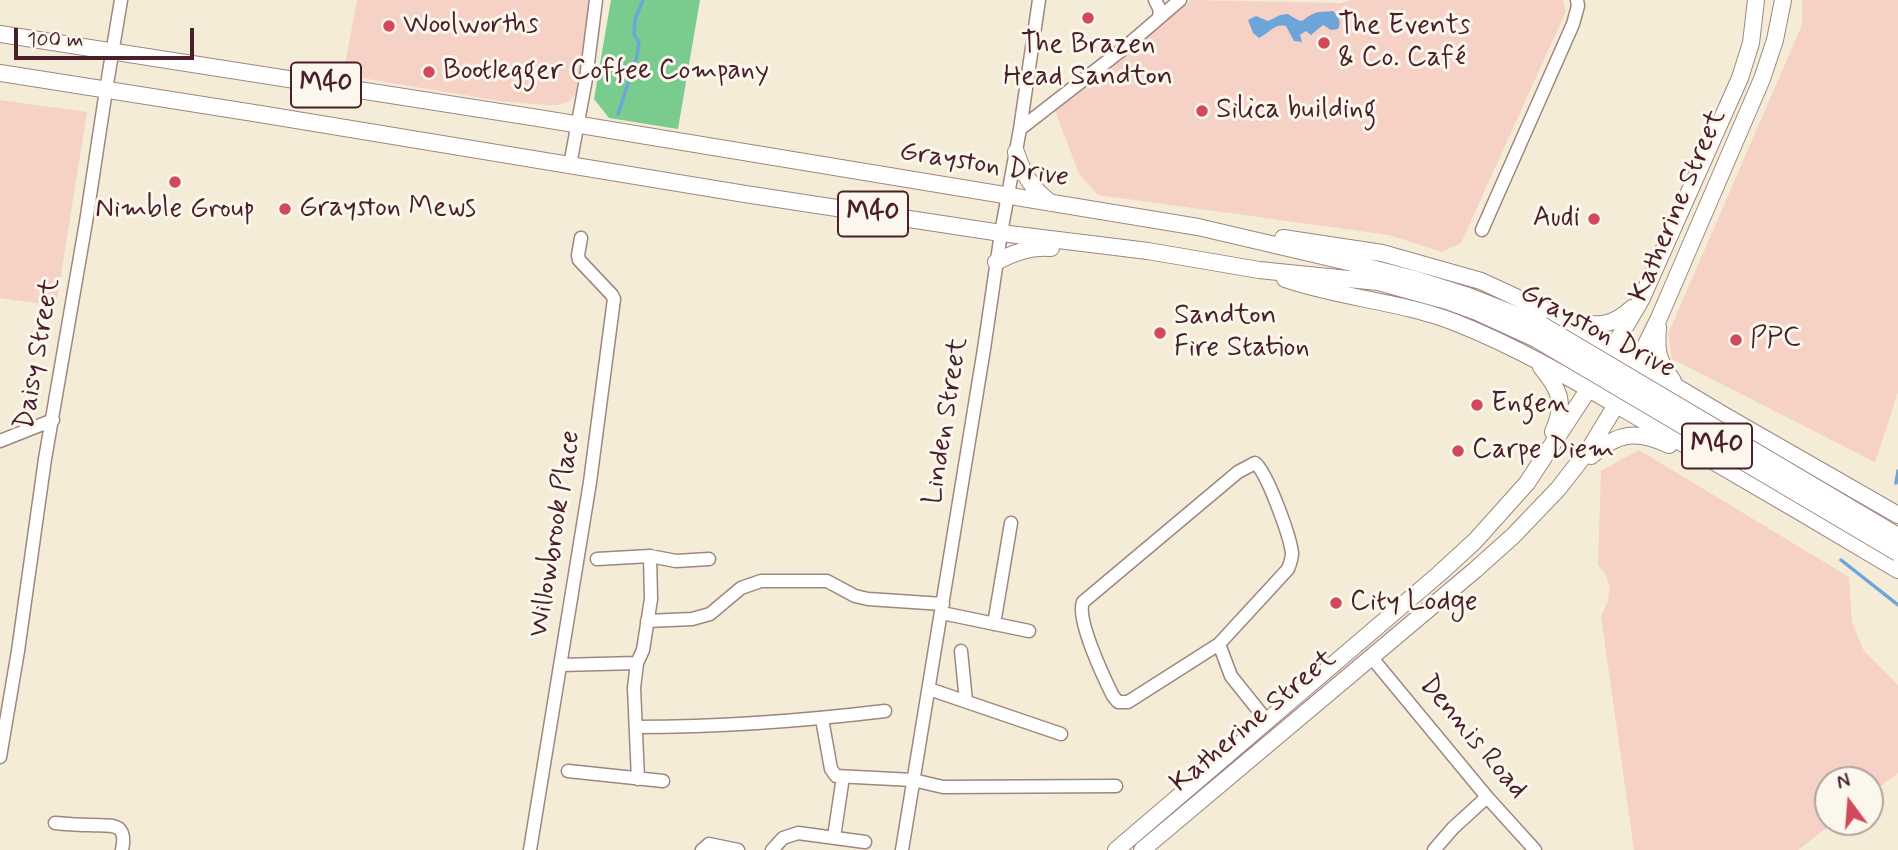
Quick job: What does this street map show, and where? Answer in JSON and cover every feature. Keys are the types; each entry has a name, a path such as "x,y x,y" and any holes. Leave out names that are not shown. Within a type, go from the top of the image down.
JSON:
{"main road":[{"name":"Katherine Street","path":"1116,850 1415,595 1475,541 1527,483 1588,390 1641,300 1740,78 1751,43 1756,0"},
{"name":"Katherine Street","path":"1142,850 1513,536 1558,489 1590,448 1616,405 1659,318 1762,79 1775,40 1783,0"},
{"name":"Grayston Drive","path":"0,34 1198,227 1352,263 1468,296 1542,325 1898,536"},
{"name":"Grayston Drive","path":"0,73 1001,233 1148,251 1259,270 1378,282 1477,312 1536,339 1898,553"},
{"path":"1016,152 1028,182 1052,204"},
{"path":"1198,227 1382,253 1481,281 1563,319 1898,515"},
{"path":"996,262 1010,254 1042,247 1092,252 1148,251"},
{"path":"1259,270 1300,285 1417,309 1452,321 1534,358 1898,570"},
{"path":"1563,319 1592,326 1600,325 1624,315 1641,300"},
{"path":"1659,318 1659,360 1678,387"},
{"path":"1534,358 1558,389 1561,403 1558,421 1540,463"},
{"path":"1558,489 1603,445 1634,435 1648,436 1664,443 1775,497"}],"street":[{"name":"Daisy Street","path":"0,757 45,459 121,0"},
{"path":"570,165 586,79 596,0"},
{"name":"Linden Street","path":"902,850 1039,0"},
{"path":"1155,0 1160,10 1159,17"},
{"path":"1020,128 1123,49 1180,0"},
{"path":"1482,230 1573,24 1577,0"},
{"name":"Willowbrook Place","path":"530,850 597,433 614,299 582,265 578,256 581,238"},
{"path":"0,441 53,420"},
{"path":"1257,463 1286,531 1292,551 1291,559 1286,574 1219,644 1128,702 1118,702 1106,684 1082,618 1081,605 1238,471 1257,463"},
{"path":"994,624 1010,523"},
{"path":"597,559 650,556 676,561 709,559"},
{"path":"638,779 634,688 653,589 650,556"},
{"path":"647,621 692,619 710,614 741,588 761,581 816,580 827,581 868,600 942,608 994,624 1029,631"},
{"path":"1219,644 1231,676 1267,721"},
{"path":"961,651 966,701"},
{"name":"Dennis Road","path":"1372,657 1487,797 1535,850"},
{"path":"561,665 637,663"},
{"path":"929,689 1061,734"},
{"path":"636,727 822,719 885,711"},
{"path":"822,719 831,769 833,774 843,777 913,780 943,786 1116,786"},
{"path":"568,771 663,781"},
{"path":"834,837 843,777"},
{"path":"1434,850 1453,828 1487,797"},
{"path":"55,822 118,828 124,840 122,850"},
{"path":"772,850 783,838 803,833 865,842"},
{"path":"702,850 709,844 738,850"}],"shaded area":[{"path":"357,0 590,0 576,94 568,102 546,105 500,101 343,75"},
{"path":"1191,0 1342,3 1351,0 1563,0 1566,11 1461,243 1442,252 1389,235 1098,195 1079,174 1055,110"},
{"path":"1802,0 1898,0 1898,392 1875,462 1672,359 1668,334 1802,25"},
{"path":"0,100 87,112 56,306 0,298"},
{"path":"1639,450 1849,577 1852,623 1864,651 1898,685 1898,773 1884,784 1884,766 1814,766 1816,836 1798,850 1634,850 1601,616 1608,601 1610,586 1598,565 1601,471"}],"green space":[{"path":"611,0 700,0 678,129 609,118 594,99"}],"water":[{"path":"1333,11 1339,19 1338,29 1331,30 1323,25 1311,35 1306,31 1300,35 1302,42 1294,41 1286,26 1282,25 1259,38 1253,33 1248,20 1256,16 1268,21 1288,14 1302,21 1315,13"}],"waterway":[{"path":"618,114 637,56 639,43 634,34 635,19 643,0"},
{"path":"1896,483 1898,471"},
{"path":"1841,560 1898,605"}],"place":[{"name":"The Brazen Head Sandton","path":"1088,18"},
{"name":"Woolworths","path":"389,26"},
{"name":"The Events & Co. Café","path":"1324,43"},
{"name":"Bootlegger Coffee Company","path":"429,72"},
{"name":"Silica building","path":"1202,111"},
{"name":"Nimble Group","path":"175,182"},
{"name":"Grayston Mews","path":"285,209"},
{"name":"Audi","path":"1594,219"},
{"name":"Sandton Fire Station","path":"1160,333"},
{"name":"PPC","path":"1736,340"},
{"name":"Engen","path":"1477,405"},
{"name":"Carpe Diem","path":"1458,451"},
{"name":"City Lodge","path":"1336,603"}]}
